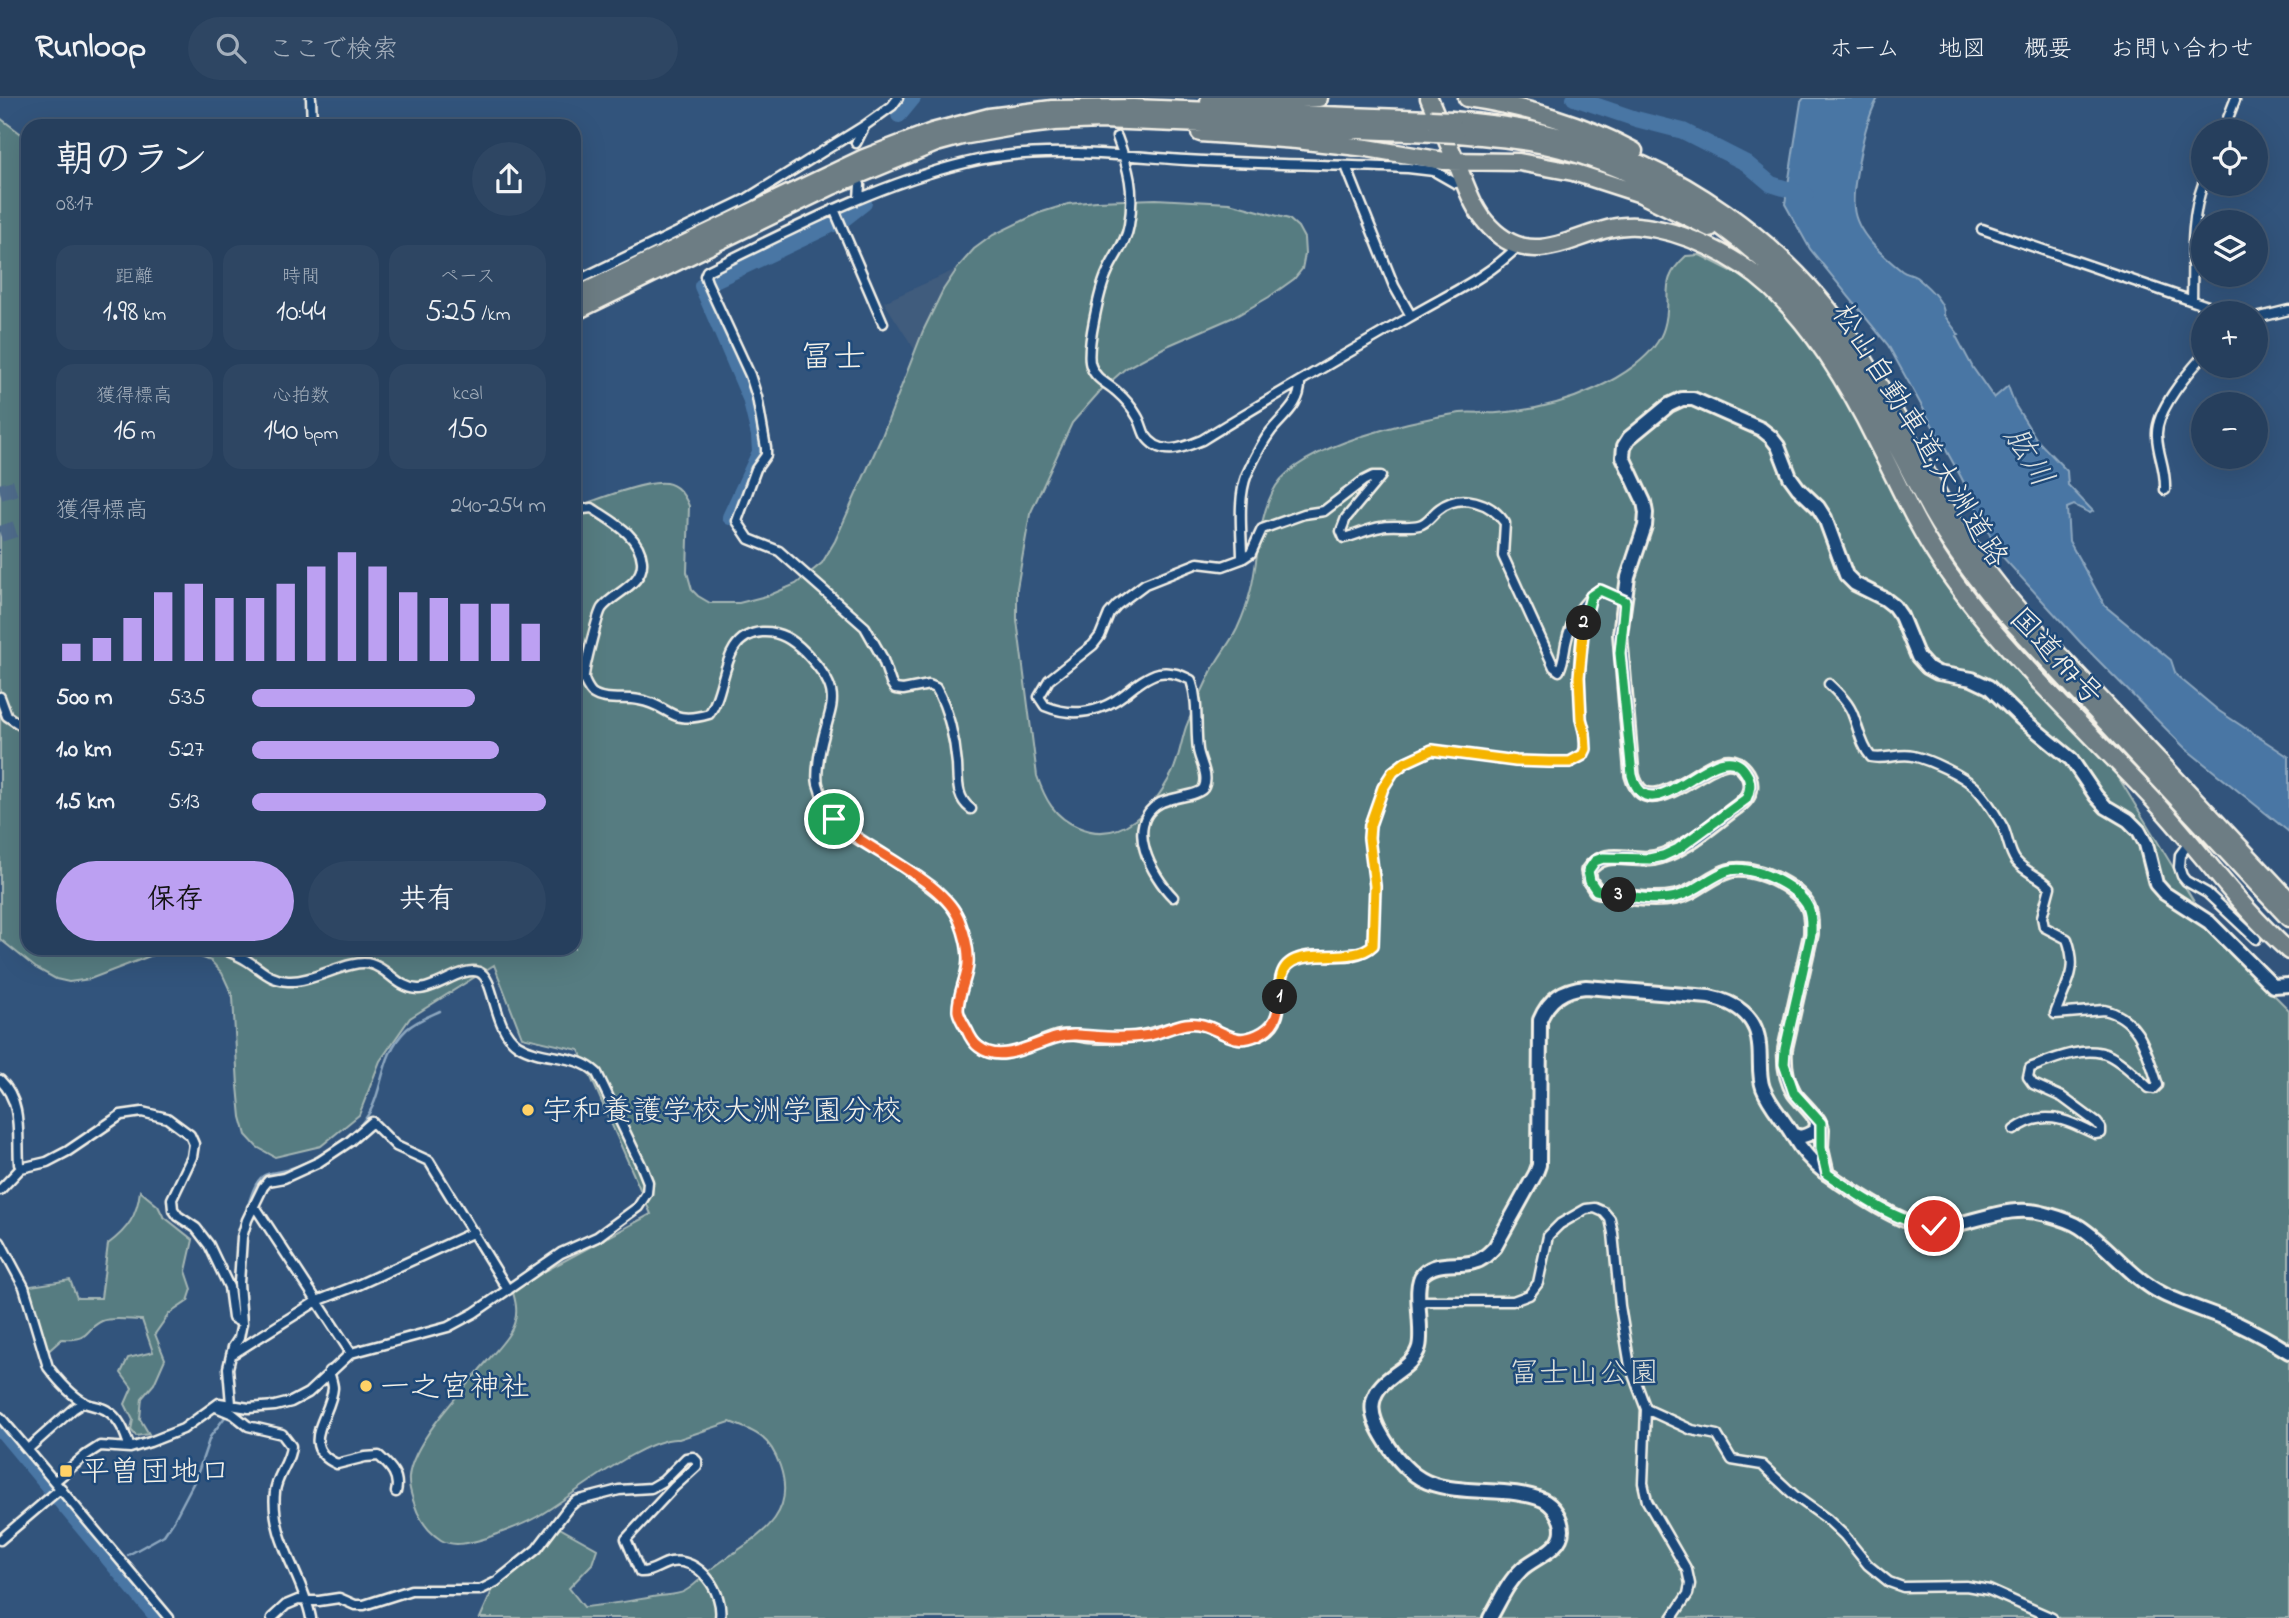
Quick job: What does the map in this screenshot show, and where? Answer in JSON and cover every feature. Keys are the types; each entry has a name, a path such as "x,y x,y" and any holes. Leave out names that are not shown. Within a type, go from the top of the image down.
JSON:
{"highway":[{"path":"1052,109 1099,104 1319,98"},
{"name":"国道197号","path":"1429,98 1479,214 1506,240 1535,248 1555,247 1611,227 1635,226 1660,230 1695,241 1731,258 1770,288 1805,326 1843,379 1909,508 1940,562 1979,614 2141,786 2263,928 2289,951"},
{"path":"1467,98 1510,107 1602,136 1680,176 1734,219"},
{"name":"松山自動車道;大洲道路","path":"581,294 864,158 959,123 1010,113 1133,107 1433,126 1527,129 1595,146 1664,176 1734,219 1766,244 1811,289 1854,345 1879,385 1943,506 1998,586 2042,637 2289,900"},
{"name":"松山自動車道;大洲道路","path":"581,309 869,170 936,143 962,136 1054,122 1101,120 1433,126"},
{"path":"1013,127 1141,130 1296,140 1457,162 1519,162 1573,172 1641,194 1718,233 1773,268"},
{"name":"松山自動車道;大洲道路","path":"1454,127 1559,149 1619,170 1689,204 1749,247 1773,268 1821,321 1844,354 1932,513 1980,584 2012,622 2289,918"}],"street":[{"path":"311,98 312,119"},
{"path":"581,279 748,198 864,126 892,106 898,98"},
{"path":"2228,119 2235,99"},
{"path":"856,143 864,126"},
{"path":"1117,137 1130,174 1132,194 1129,227 1122,247 1103,282 1088,354 1091,367 1098,378 1117,391 1131,406 1144,434 1162,449 1178,450 1202,440 1411,316 1462,289 1508,257 1519,245"},
{"path":"971,809 964,804 958,790 953,742 941,696 936,688 929,685 903,691 895,689 882,657 865,627 779,551 749,538 737,521 756,469 766,455 766,448 757,397 750,375 705,276 707,271 859,198 967,162 1020,155 1123,154 1240,163 1409,168 1434,171 1455,183 1464,181"},
{"path":"1346,166 1394,286 1411,316"},
{"path":"859,198 860,185"},
{"path":"1982,229 2192,300 2193,246 2199,196"},
{"path":"834,209 883,323"},
{"path":"2268,315 2289,310"},
{"path":"2165,491 2165,466 2156,429 2182,379 2191,369"},
{"path":"1242,559 1241,495 1246,477 1271,431 1296,404 1300,382"},
{"path":"1827,1174 1821,1148 1821,1123 1794,1093 1784,1064 1811,934 1808,907 1802,898 1772,878 1745,869 1728,871 1677,897 1659,899 1596,890 1588,871 1595,861 1603,858 1649,859 1678,849 1737,807 1746,799 1750,790 1749,778 1742,766 1730,761 1714,764 1661,796 1650,796 1640,791 1635,784 1620,653 1628,578 1646,526 1646,513 1644,502 1623,457 1624,446 1629,438 1669,405 1682,399 1703,401 1761,429 1778,446 1790,477 1825,518 1846,575 1855,584 1894,606 1918,657 1927,667 1938,673 1972,680 1989,687 2021,718 2071,759 2095,796 2139,831 2146,844 2156,884 2164,893 2209,922 2273,986 2289,985"},
{"path":"1173,897 1162,886 1150,866 1143,842 1145,820 1150,810 1176,796 1201,792 1205,785 1204,769 1198,751 1196,696 1191,680 1175,673 1159,673 1138,683 1112,703 1092,711 1073,714 1045,706 1039,697 1049,680 1093,645 1109,614 1117,605 1145,584 1198,563 1223,566 1242,559 1251,553 1262,529 1304,514 1324,511 1363,481 1373,475 1381,475 1346,518 1341,531 1344,538 1380,527 1419,525 1440,508 1456,500 1472,500 1491,508 1505,523 1503,556 1554,667 1559,671 1577,611 1591,596 1600,590 1625,601"},
{"path":"581,509 593,508 625,531 642,560 639,576 599,611 584,678 590,691 600,697 656,704 673,716 683,718 709,714 719,696 733,649 738,643 760,632 795,641 826,677 832,690 832,702 821,744 818,783 834,819 856,839 906,868 952,905 967,945 968,964 958,1012 972,1040 980,1049 991,1053 1028,1049 1060,1035 1124,1038 1152,1034 1185,1024 1215,1028 1236,1038 1248,1039 1268,1030 1276,1021 1282,973 1287,965 1304,956 1349,956 1373,945 1375,886 1370,825 1383,788 1393,772 1406,762 1432,750 1516,761 1570,762 1583,755 1586,749 1581,719 1580,658 1585,614 1591,596"},
{"path":"1829,684 1853,712 1865,750 1871,757 1881,759 1895,754 1914,757 1942,768 1974,786 1990,805 2004,830 2014,859 2023,869 2041,877 2050,887 2042,917 2044,927 2067,939 2072,952 2073,973 2055,1014 2104,1010 2122,1016 2137,1031 2148,1052 2158,1085 2154,1090 2109,1056 2095,1053 2055,1058 2030,1068 2028,1077 2033,1084 2070,1104 2097,1123 2101,1133 2095,1134 2046,1117 2037,1117 2014,1130"},
{"path":"0,697 7,716 21,725"},
{"path":"2189,843 2180,855 2179,867 2182,876 2207,893 2256,939"},
{"path":"0,1540 56,1489 86,1455 100,1446 130,1448 183,1429 219,1403 249,1408 291,1402 308,1393 351,1353 449,1327 561,1253 597,1237 638,1207 647,1193 648,1182 642,1167 597,1073 588,1064 576,1059 529,1052 514,1043 495,1012 491,987 477,971 420,989 398,983 382,969 371,964 359,963 320,976 286,981 270,978 235,955"},
{"path":"1490,1618 1508,1584 1521,1570 1557,1544 1563,1532 1561,1520 1544,1500 1442,1488 1424,1481 1404,1465 1388,1446 1376,1426 1372,1404 1379,1385 1412,1359 1419,1347 1420,1278 1437,1265 1473,1262 1485,1257 1495,1247 1536,1173 1539,1165 1540,1020 1546,1006 1572,988 1725,1000 1749,1017 1756,1030 1762,1084 1768,1099 1794,1141 1814,1164 1827,1174 1902,1219 1920,1226 1955,1224 1998,1212 2022,1210 2062,1219 2080,1227 2124,1268 2163,1294 2239,1324 2289,1352"},
{"path":"0,1080 10,1090 14,1099 21,1168"},
{"path":"0,1190 21,1168 47,1161 121,1115 142,1112 167,1118 180,1125 190,1135 194,1144 192,1157 172,1199 173,1209 178,1216 196,1228 209,1245 225,1276 231,1302 230,1311 239,1322"},
{"path":"1792,1134 1800,1138 1810,1135 1816,1128 1817,1120"},
{"path":"231,1404 228,1368 239,1338 242,1237 263,1187 268,1181 284,1178 319,1162 349,1142 372,1122 396,1146 429,1161 508,1290"},
{"path":"253,1208 258,1211 351,1353"},
{"path":"1420,1301 1513,1301 1529,1295 1538,1283 1548,1236 1560,1224 1586,1209 1595,1208 1604,1212 1613,1233 1620,1306 1630,1366 1646,1409 1643,1483 1647,1501 1687,1570 1690,1584 1688,1594 1672,1618"},
{"path":"231,1355 317,1301 474,1232"},
{"path":"0,1242 24,1287 48,1367 84,1402 105,1408 115,1417 130,1448"},
{"path":"329,1371 333,1388 317,1431 318,1446 327,1460 337,1464 379,1456 390,1466 398,1482 396,1492"},
{"path":"28,1449 84,1402"},
{"path":"216,1407 233,1414 248,1426 282,1434 291,1446 291,1453 276,1484 275,1503 283,1542 307,1599 311,1618"},
{"path":"1646,1409 1692,1430 1717,1435 1732,1460 1762,1465 1795,1496 1836,1527 1868,1565 1889,1582 1903,1587 1966,1586 1989,1590 2052,1618"},
{"path":"0,1417 28,1449 56,1489 169,1618"},
{"path":"272,1618 286,1605 298,1600 339,1598 364,1605 411,1590 480,1590 512,1570 537,1549 576,1501 619,1490 651,1488 663,1481 685,1458 693,1457 697,1461 696,1466 626,1539 640,1572 647,1573 668,1562 678,1562 702,1573 717,1592 720,1602 719,1618"}],"shaded area":[{"path":"994,252 920,358 884,302"}],"green space":[{"path":"0,118 21,134 21,955 153,955 90,979 69,982 56,979 36,968 0,939"},
{"name":"冨士山公園","path":"1156,199 1229,203 1289,219 1298,227 1304,238 1302,269 1294,279 1236,316 1167,346 1126,368 1102,389 1072,423 1030,514 1017,588 1017,620 1037,776 1047,800 1057,813 1070,823 1094,832 1108,832 1134,820 1146,810 1165,786 1176,762 1186,727 1213,668 1234,635 1243,614 1254,576 1270,497 1289,471 1333,447 1388,428 1460,413 1497,413 1534,408 1583,394 1604,384 1635,365 1653,348 1660,338 1667,317 1668,282 1671,274 1686,256 1700,255 1743,277 1777,300 1886,448 1913,495 1945,564 2114,770 2199,910 2254,975 2289,1010 2289,1618 480,1618 496,1582 512,1570 556,1526 597,1549 592,1564 569,1588 584,1607 685,1591 756,1537 777,1515 783,1501 784,1485 776,1456 761,1437 730,1422 647,1447 608,1469 534,1519 514,1528 464,1544 446,1542 432,1533 416,1509 409,1487 412,1463 430,1431 514,1325 516,1312 512,1289 651,1214 579,1050 522,1037 494,965 410,1018 380,1061 359,1115 321,1146 275,1157 257,1147 246,1135 238,1086 233,997 222,973 211,961 191,955 581,955 581,505 634,488 658,483 670,484 680,492 689,506 687,572 692,590 698,596 710,603 739,603 770,595 796,584 822,563 835,541 882,436 923,331 943,290 974,249 993,235 1039,213 1068,204 1096,201"},
{"path":"140,1191 158,1206 163,1216 193,1240 186,1271 192,1289 188,1301 169,1314 155,1334 165,1359 154,1384 142,1398 140,1419 149,1434 136,1436 131,1430 133,1420 125,1404 132,1388 121,1373 128,1358 153,1352 142,1320 102,1321 83,1337 62,1339 44,1355 24,1287 70,1280 77,1298 101,1298 108,1244 130,1221 137,1208"}],"water":[{"name":"肱川","path":"1804,98 1878,98 1865,131 1854,186 1856,217 1865,235 1887,258 1904,272 1916,277 1934,294 1944,315 1959,335 1956,336 1973,368 1994,398 2008,386 2015,405 2037,440 2067,471 2068,485 2093,511 2090,513 2074,505 2067,508 2069,541 2105,606 2171,660 2176,675 2219,711 2289,757 2289,832 2186,749 2081,643 1999,553 1961,477 1888,345 1810,249 1785,204 1801,102"}],"waterway":[{"path":"899,115 913,98"},
{"path":"1574,98 1636,119 1683,131 1746,163 1771,184 1806,195"},
{"path":"845,218 864,203"},
{"path":"730,517 760,452 759,435 750,398 702,286 833,224"},
{"path":"245,1215 254,1189 263,1176 307,1162 357,1128 373,1105 385,1066 397,1041 411,1026 440,1011"},
{"path":"235,1280 238,1238"},
{"path":"225,1365 238,1325"},
{"path":"128,1555 164,1535 196,1478 210,1437 228,1413"},
{"path":"0,1428 158,1618"}],"tunnel":[{"path":"1108,98 1117,137"},
{"path":"0,492 21,486"},
{"path":"0,534 21,527"}],"place":[{"name":"宇和養護学校大洲学園分校","path":"528,1110"},
{"name":"一之宮神社","path":"366,1386"},
{"name":"平曽団地口","path":"66,1471"}],"district":[{"name":"冨士","path":"833,355"}],"route":[{"path":"834,819 856,839 906,868 952,905 967,945 968,964 958,1012 972,1040 980,1049 991,1053 1007,1053 1028,1049 1060,1035 1124,1038 1152,1034 1185,1024 1215,1028 1236,1038 1248,1039 1268,1030 1276,1021 1282,973 1287,965 1304,956 1349,956 1373,945 1375,886 1370,825 1383,788 1393,772 1406,762 1432,750 1516,761 1570,762 1583,755 1586,749 1581,719 1580,658 1585,614 1591,596 1600,590 1625,601 1620,653 1632,775 1640,791 1650,796 1661,796 1714,764 1730,761 1742,766 1749,778 1750,790 1746,799 1737,807 1678,849 1649,859 1603,858 1595,861 1588,871 1590,881 1596,890 1606,893 1659,899 1677,897 1728,871 1745,869 1772,878 1802,898 1808,907 1811,934 1785,1049 1784,1064 1788,1079 1794,1093 1821,1123 1821,1148 1827,1174 1902,1219 1920,1226 1934,1226"}]}
